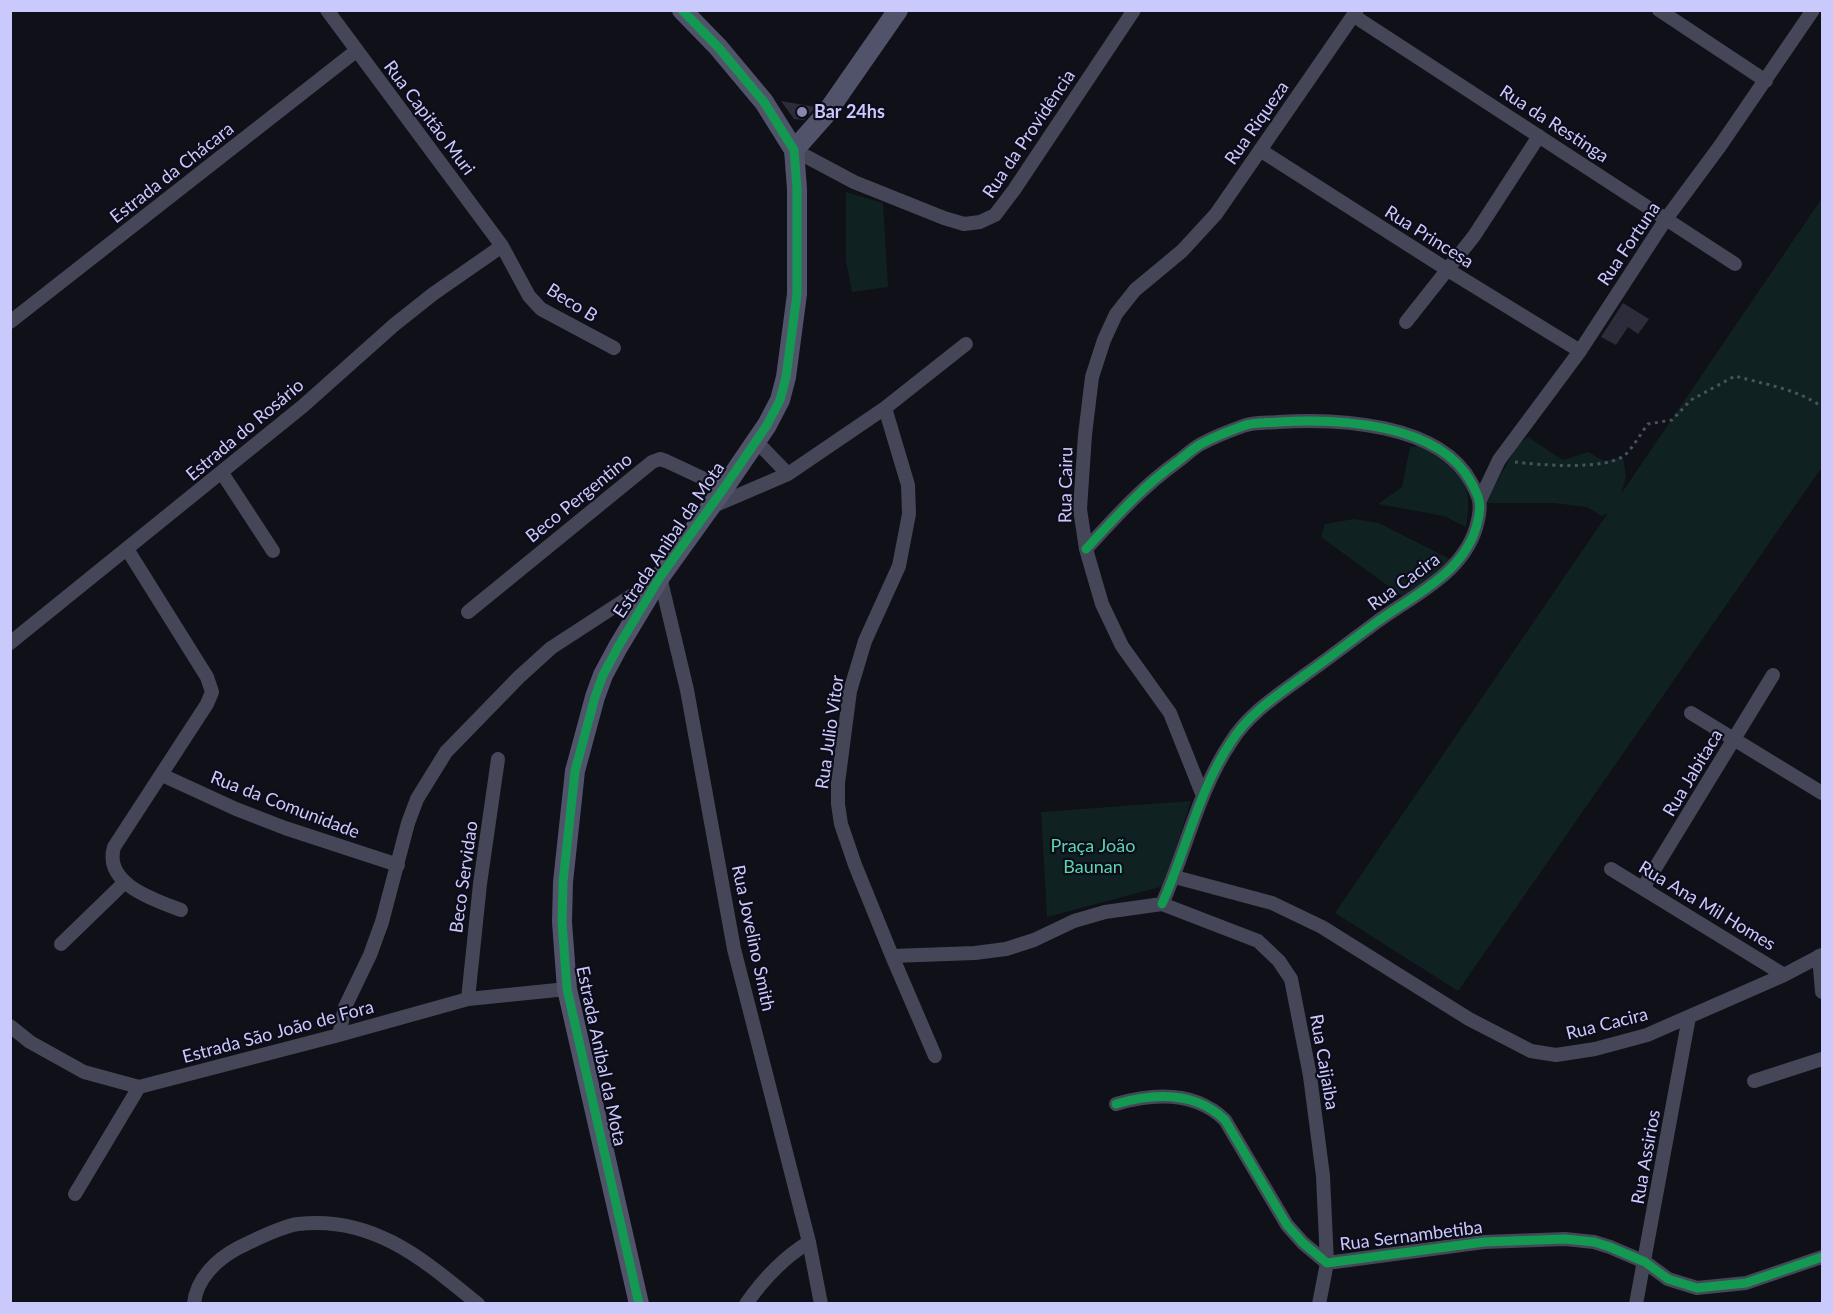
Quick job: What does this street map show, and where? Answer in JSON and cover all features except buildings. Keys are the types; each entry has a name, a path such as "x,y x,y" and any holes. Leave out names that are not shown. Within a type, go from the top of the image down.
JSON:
{"street":[{"name":"Rua Capitão Muri","path":"327,10 502,246"},
{"name":"Estrada Anibal da Mota","path":"639,1304 567,988 562,922 563,882 575,771 585,729 603,675 660,577 756,441 780,400 786,376 797,294 797,189 794,150 764,102 718,47 682,10"},
{"path":"794,150 825,115 898,10"},
{"name":"Rua da Providência","path":"794,150 854,182 944,218 964,224 980,222 995,215 1014,190 1134,10"},
{"path":"1659,10 1766,81"},
{"name":"Rua Fortuna","path":"1480,500 1498,460 1580,351 1666,219 1766,81 1813,10"},
{"name":"Rua da Restinga","path":"1355,13 1735,264"},
{"name":"Rua Riqueza","path":"1182,251 1216,214 1355,13"},
{"name":"Estrada da Chácara","path":"10,322 356,51"},
{"path":"1406,322 1474,236 1539,136"},
{"name":"Rua Princesa","path":"1260,150 1580,351"},
{"name":"Beco B","path":"502,246 529,296 541,309 614,348"},
{"name":"Estrada do Rosário","path":"10,643 303,406 394,325 433,294 502,246"},
{"name":"Rua Cairu","path":"1182,251 1135,290 1116,314 1104,340 1092,377 1080,509 1086,549 1102,604 1122,646 1170,713 1203,796"},
{"path":"709,507 788,474 885,408 966,344"},
{"name":"Rua Julio Vitor","path":"885,408 908,485 909,514 899,566 865,641 850,691 838,783 841,824 855,865 935,1056"},
{"path":"1086,549 1132,498 1163,472 1201,444 1247,424 1317,420 1369,426 1409,435 1435,446 1455,460 1468,477 1480,500"},
{"path":"756,441 788,474"},
{"name":"Beco Pergentino","path":"468,612 652,462 660,459 666,461 724,488"},
{"path":"222,473 273,551"},
{"name":"Rua Cacira","path":"1162,904 1175,877 1203,796 1230,743 1244,724 1377,621 1421,594 1461,559 1472,541 1480,500"},
{"path":"127,549 207,677 212,692 207,704 114,847 112,856 114,865 131,888 181,910"},
{"path":"339,1035 345,1007 370,955 382,922 408,823 417,799 446,752 519,677 551,648 660,577"},
{"name":"Rua Jovelino Smith","path":"660,577 687,690 734,949 809,1242 821,1304"},
{"name":"Rua Jabitaca","path":"1643,888 1773,675"},
{"path":"1691,713 1822,793"},
{"name":"Beco Servidao","path":"468,999 479,895 498,759"},
{"name":"Rua da Comunidade","path":"162,775 275,824 398,865"},
{"name":"Rua Ana Mil Homes","path":"1611,869 1784,975"},
{"name":"Rua Cacira","path":"1175,877 1272,903 1322,927 1469,1019 1531,1051 1556,1055 1595,1049 1647,1035 1784,975 1821,955"},
{"path":"61,944 125,882"},
{"path":"892,956 975,953 1006,949 1034,940 1074,921 1105,912 1162,904"},
{"name":"Rua Caijaiba","path":"1162,904 1258,941 1279,960 1291,979 1310,1076 1320,1154 1327,1263 1318,1304"},
{"path":"1821,955 1822,992"},
{"name":"Estrada São João de Fora","path":"138,1087 468,999 567,988"},
{"name":"Rua Assirios","path":"1636,1304 1689,1017"},
{"path":"10,1026 30,1042 84,1072 138,1087 75,1194"},
{"path":"1754,1081 1822,1059"},
{"name":"Rua Sernambetiba","path":"1116,1104 1142,1097 1168,1096 1194,1100 1215,1111 1225,1120 1287,1225 1303,1243 1327,1263 1484,1242 1565,1239 1594,1242 1645,1262 1668,1280 1698,1288 1746,1283 1822,1257"},
{"path":"194,1304 199,1284 209,1270 228,1253 296,1224 357,1228 398,1243 478,1304"},
{"path":"746,1304 759,1284 778,1264 809,1242"}],"path":[{"path":"1498,460 1547,465 1606,464 1625,455 1648,424 1672,420 1691,400 1735,376 1797,394 1813,400 1822,407"}],"green space":[{"path":"846,192 883,203 888,287 852,292 846,261"},
{"path":"1822,198 1822,467 1458,991 1335,913 1608,513 1602,516 1587,507 1553,503 1485,503 1517,446 1528,437 1563,460 1588,452 1604,461 1623,457 1626,477 1621,494"},
{"path":"1424,446 1447,463 1462,479 1468,498 1466,527 1444,516 1378,504 1402,487 1410,447"},
{"path":"1354,519 1379,523 1452,560 1406,599 1321,537 1325,524"},
{"name":"Praça João Baunan","path":"1191,801 1164,886 1047,917 1041,812"}],"cycle path":[{"path":"639,1304 567,989 562,922 563,882 575,771 595,697 603,675 618,647 660,577 767,425 780,400 786,377 797,294 797,189 794,150 764,102 718,47 682,10"},
{"path":"1086,549 1140,492 1192,450 1222,434 1256,423 1329,421 1385,428 1411,436 1436,447 1456,462 1471,482 1479,500 1478,520 1472,538 1463,554 1451,568 1422,592 1274,697 1238,732 1220,761 1201,801 1162,904"},
{"path":"1116,1104 1145,1098 1174,1097 1201,1104 1225,1120 1287,1225 1303,1243 1327,1263 1484,1242 1565,1239 1594,1242 1610,1247 1645,1262 1668,1279 1697,1288 1746,1283 1822,1257"}],"place":[{"name":"Bar 24hs","path":"802,112"}]}
